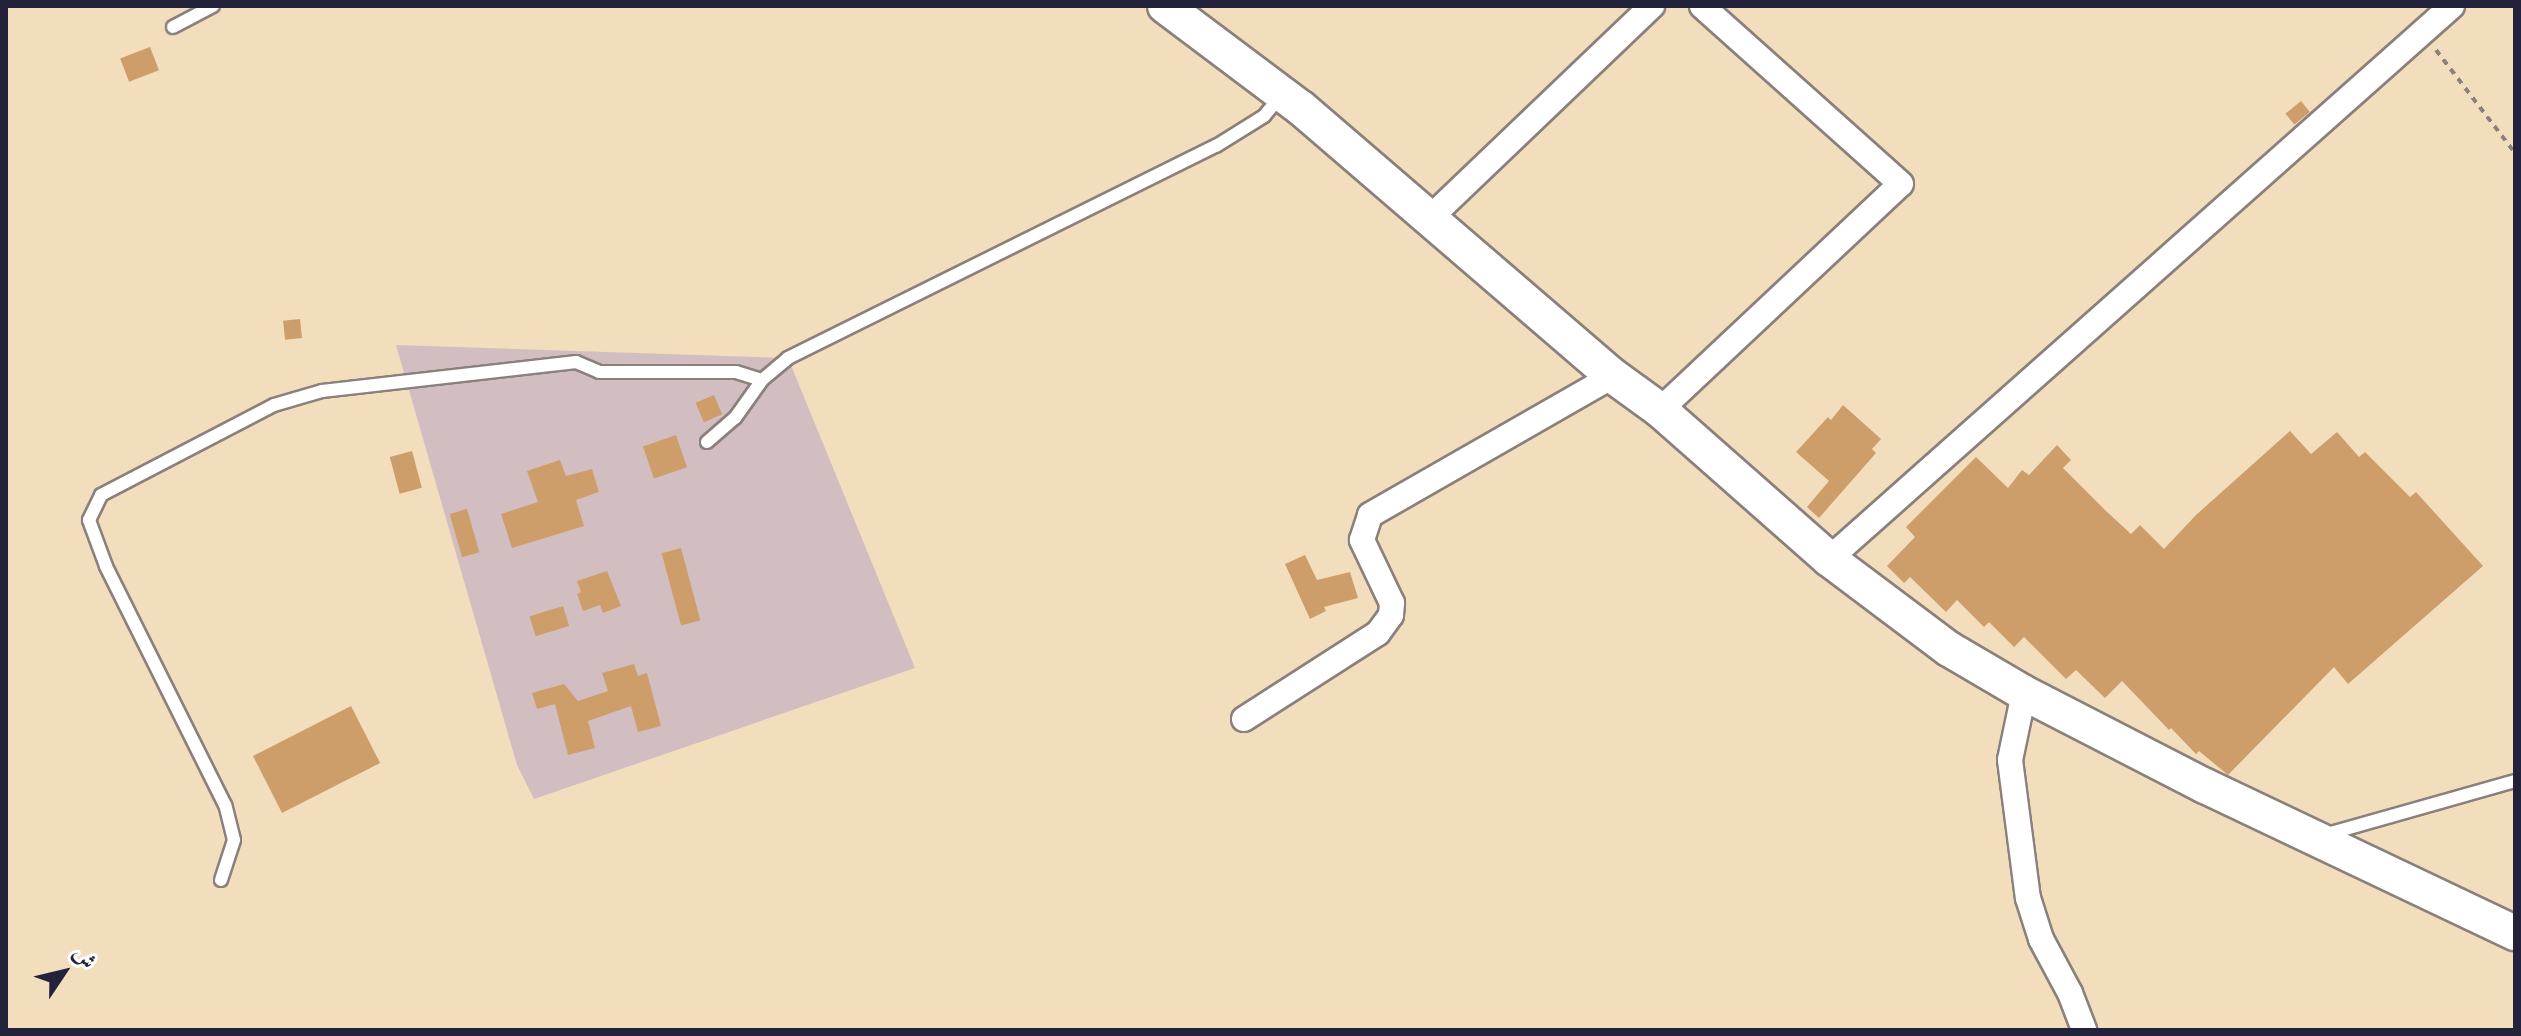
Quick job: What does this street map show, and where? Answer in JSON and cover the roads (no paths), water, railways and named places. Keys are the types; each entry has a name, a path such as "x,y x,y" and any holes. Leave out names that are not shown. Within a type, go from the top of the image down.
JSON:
{"main road":[{"path":"1173,8 1431,217 1613,376 1660,410 1829,559 1916,626 2024,693 2205,786 2515,933"}],"street":[{"path":"1431,217 1652,6"},
{"path":"1660,410 1901,184 1702,6"},
{"path":"1829,559 2452,6"},
{"path":"1244,719 1378,633 1391,615 1392,603 1362,540 1370,515 1613,376"},
{"path":"2024,693 2010,760 2028,898 2041,939 2070,993 2084,1030"}],"lane":[{"path":"173,27 213,6"},
{"path":"707,442 735,418 762,380 788,358 1216,146 1264,116 1282,94"},
{"path":"221,880 234,840 225,805 106,566 89,520 101,495 274,405 322,391 576,362 599,372 736,372 762,380"},
{"path":"2317,837 2515,781"}]}
